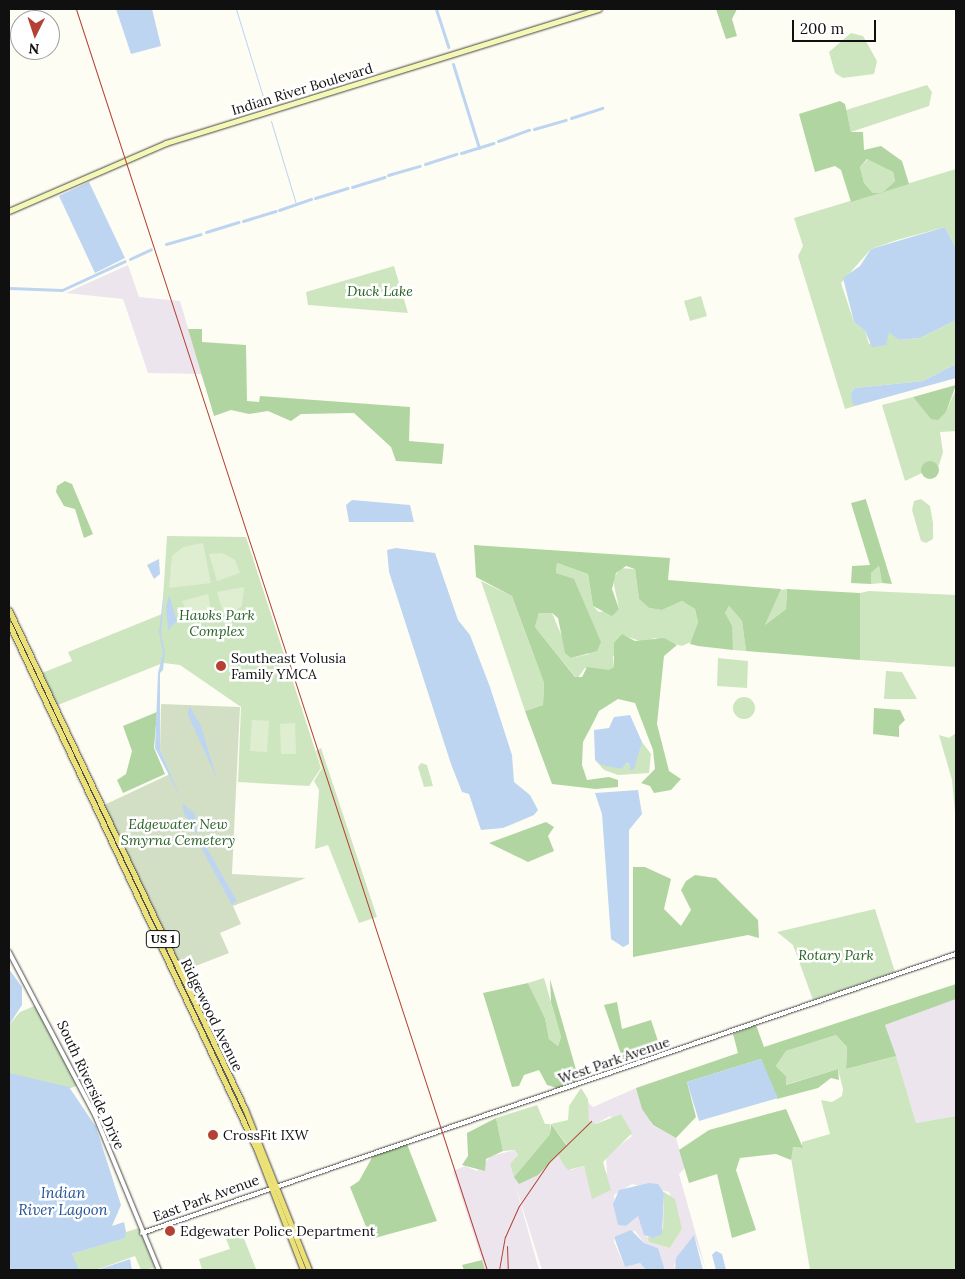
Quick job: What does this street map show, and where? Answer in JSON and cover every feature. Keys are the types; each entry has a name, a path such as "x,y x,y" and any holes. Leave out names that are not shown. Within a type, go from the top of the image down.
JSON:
{"main road":[{"name":"Indian River Boulevard","path":"9,211 166,143 599,9"},
{"path":"9,215 18,207"},
{"name":"Ridgewood Avenue","path":"9,610 16,632 64,742 275,1185 303,1270"},
{"path":"9,619 16,632"},
{"name":"Ridgewood Avenue","path":"9,624 27,648 233,1084 259,1142 309,1270"},
{"path":"64,742 84,768"},
{"path":"79,774 100,803"},
{"path":"107,833 129,867"},
{"path":"127,875 147,905"},
{"path":"215,1060 233,1084"},
{"path":"239,1111 259,1142"}],"street":[{"name":"South Riverside Drive","path":"9,952 95,1115 142,1233 159,1270"},
{"name":"West Park Avenue","path":"275,1185 956,954"},
{"name":"East Park Avenue","path":"142,1233 275,1185"}],"shaded area":[{"path":"128,265 139,297 180,301 207,392 201,374 148,373 123,299 66,293"},
{"path":"956,999 956,1116 916,1123 885,1025"},
{"path":"636,1088 652,1125 676,1138 685,1168 679,1174 706,1270 694,1236 674,1265 675,1270 665,1270 658,1248 644,1243 635,1231 614,1237 614,1242 625,1267 640,1263 646,1270 542,1270 515,1184 539,1270 485,1270 453,1171 465,1166 477,1171 491,1156 515,1150 518,1155 510,1164 515,1178 527,1179 538,1175 558,1154 571,1170 584,1166 593,1198 607,1173 606,1156 632,1136 610,1116 596,1124 589,1121 586,1100 593,1107","holes":["632,1184 669,1192 682,1229 670,1248 649,1242 638,1216 626,1226 617,1221 614,1195"]}],"green space":[{"path":"716,9 737,9 732,19 737,36 726,39"},
{"path":"851,33 863,36 877,61 874,74 843,78 835,73 829,52"},
{"path":"927,85 932,92 929,106 851,132 846,110"},
{"path":"840,101 845,104 851,132 863,132 864,150 881,146 902,161 909,184 883,192 895,181 893,172 867,159 860,167 864,183 873,193 880,193 851,202 841,170 835,166 815,172 799,114"},
{"path":"868,159 893,172 895,181 882,193 873,193 864,183 860,167"},
{"path":"956,169 956,249 945,227 897,240 871,249 841,283 854,322 865,331 869,344 890,331 899,340 920,338 956,320 956,364 923,381 855,388 851,392 855,406 845,409 798,256 803,246 794,218"},
{"name":"Duck Lake","path":"394,266 408,313 308,305 306,292"},
{"path":"701,296 707,316 690,321 684,301"},
{"path":"188,329 202,329 202,342 246,345 247,401 259,402 260,396 410,407 409,441 444,444 442,464 396,461 391,447 354,413 301,414 291,421 268,411 249,414 231,410 214,416"},
{"path":"956,385 946,412 938,420 931,419 913,397"},
{"path":"956,389 956,431 940,432 943,452 939,465 905,481 882,405 913,397 927,413 946,412"},
{"path":"930,461 936,464 939,470 936,476 930,479 924,476 921,470 924,464"},
{"path":"65,481 72,484 93,534 84,538 75,509 64,506 56,492 57,486"},
{"path":"866,499 892,584 882,583 879,566 871,573 871,584 851,583 852,566 870,565 851,503"},
{"path":"921,499 930,506 933,523 933,539 926,543 921,541 912,510 914,501"},
{"name":"Hawks Park Complex","path":"167,536 246,537 321,768 309,786 238,782 241,707 180,665 163,663 58,705 54,701 42,673 72,661 68,652 162,614"},
{"path":"203,543 211,583 169,588 172,556 183,547"},
{"path":"474,545 670,558 668,580 781,589 765,625 786,609 787,589 860,593 860,660 746,651 742,621 729,606 725,613 732,626 733,650 690,644 698,622 695,609 682,601 662,610 649,608 639,599 635,569 626,566 616,573 612,589 619,609 612,616 593,606 588,574 557,563 556,573 574,579 601,642 597,651 571,658 565,653 558,618 552,613 539,613 535,627 575,677 582,677 587,667 609,670 614,667 614,643 622,634 635,641 664,638 677,645 664,656 657,724 669,771 681,779 671,790 654,793 650,786 641,783 655,769 653,750 635,703 618,699 599,711 583,742 582,765 587,780 609,777 618,780 618,787 596,789 552,784 525,711 543,705 544,683 512,596 476,577"},
{"path":"222,553 235,560 240,573 217,581 209,554"},
{"path":"557,563 588,574 593,606 599,612 619,609 613,580 620,568 635,569 639,599 649,608 662,610 682,601 695,609 698,622 691,642 682,646 655,638 643,642 625,636 613,657 614,667 609,671 585,668 577,679 535,627 539,613 552,613 571,658 589,654 577,586 556,573"},
{"path":"879,566 882,583 871,584 871,573"},
{"path":"481,581 512,596 544,683 543,705 525,711"},
{"path":"244,587 242,606 225,619 217,592"},
{"path":"787,589 786,609 765,625 780,590"},
{"path":"869,591 956,595 956,667 860,660 860,593"},
{"path":"208,594 213,622 203,623 188,614 182,601"},
{"path":"729,606 742,621 746,651 733,650 725,613"},
{"path":"718,658 748,661 747,688 717,686"},
{"path":"886,671 902,672 917,699 884,699"},
{"path":"744,697 752,700 755,708 752,716 744,719 736,716 733,708 736,700"},
{"name":"Edgewater New Smyrna Cemetery","path":"161,704 240,707 232,874 306,878 233,906 241,924 220,933 229,953 183,971 104,805 170,774 160,749"},
{"path":"874,708 900,710 905,720 899,726 899,737 873,734"},
{"path":"157,712 154,748 165,774 123,793 117,780 126,774 132,751 123,726"},
{"path":"252,720 269,721 267,752 250,751"},
{"path":"295,723 296,754 281,754 280,724"},
{"path":"956,733 956,822 952,780 939,735 949,738"},
{"path":"642,742 651,754 649,773 618,775 604,770 595,760 622,769 625,763 630,764 629,770"},
{"path":"321,748 377,917 359,923 328,845 315,849 319,790 314,781 322,768 316,751"},
{"path":"421,763 427,765 433,786 424,787 418,767"},
{"path":"546,822 554,827 548,836 554,851 528,862 489,843"},
{"path":"633,867 645,867 671,879 664,909 681,926 691,910 681,890 686,881 695,875 716,878 758,920 759,938 748,935 633,957"},
{"name":"Rotary Park","path":"875,909 895,972 813,1000 793,945 777,932"},
{"path":"544,978 561,1037 558,1046 549,1039 545,1018 528,983"},
{"path":"550,979 579,1080 557,1088 547,1085 539,1070 524,1075 519,1086 512,1087 483,993 528,983 545,1018 549,1039 558,1046 561,1037 551,1002"},
{"path":"956,984 956,999 885,1025 896,1056 846,1069 847,1047 836,1035 786,1051 776,1066 786,1076 786,1085 838,1069 839,1080 831,1078 818,1088 777,1099 761,1059 687,1082 696,1117 676,1138 653,1125 642,1109 636,1088 738,1053 733,1034 756,1025 764,1047"},
{"path":"617,1002 622,1029 651,1020 660,1047 623,1060 604,1005"},
{"path":"39,1004 79,1085 68,1089 9,1075 9,1025 20,1012"},
{"path":"836,1035 847,1047 846,1069 896,1056 916,1123 956,1116 956,1270 810,1270 790,1152 793,1147 802,1148 802,1142 830,1134 821,1100 832,1102 842,1096 843,1089 838,1069 785,1085 786,1076 776,1066 786,1051"},
{"path":"581,1088 588,1099 589,1121 596,1124 621,1114 632,1133 603,1162 611,1190 592,1199 584,1166 568,1170 563,1164 558,1154 567,1145 551,1124 568,1120 569,1106"},
{"path":"537,1105 545,1124 550,1124 550,1134 514,1177 510,1164 518,1155 515,1150 503,1151 496,1118"},
{"path":"786,1109 803,1148 793,1147 791,1160 776,1154 740,1158 736,1170 756,1230 732,1238 717,1174 689,1183 679,1150 709,1130"},
{"path":"496,1118 503,1151 486,1159 485,1171 462,1165 468,1156 467,1133"},
{"path":"551,1124 567,1146 538,1175 519,1184 514,1177 550,1134"},
{"path":"407,1144 437,1221 371,1239 350,1187 359,1181 374,1154"},
{"path":"664,1192 675,1199 682,1229 670,1248 649,1242 647,1238 663,1229"},
{"path":"139,1228 155,1268 141,1270 135,1256 96,1270 79,1270 72,1258 72,1254 124,1238 126,1232"},
{"path":"241,1231 256,1269 202,1270 199,1259 230,1249 225,1236"},
{"path":"482,1260 485,1270 464,1270 462,1265"}],"water":[{"path":"116,9 152,9 161,46 131,54"},
{"path":"89,182 125,258 95,273 59,196"},
{"path":"945,227 956,249 956,320 920,338 899,340 889,332 886,345 872,347 865,331 854,322 843,278 860,266 871,249"},
{"path":"956,364 956,378 855,406 852,402 851,392 855,388 923,381"},
{"path":"352,500 410,505 414,522 349,522 346,505"},
{"path":"396,548 435,553 458,620 470,635 490,687 512,755 514,782 530,795 538,810 534,815 503,828 481,830 469,794 462,792 451,764 389,572 387,550"},
{"path":"159,559 160,574 154,579 147,565"},
{"path":"164,590 161,635 165,652 163,670 160,673 160,749 181,799 155,748 158,673 163,653 159,632"},
{"path":"169,595 177,621 168,630 166,607"},
{"path":"189,705 201,726 217,779 188,715"},
{"path":"630,715 642,742 634,769 629,770 630,764 626,763 622,769 602,765 595,760 594,730 609,728 614,717"},
{"path":"638,790 642,814 629,830 629,944 623,947 611,939 602,814 595,793"},
{"path":"182,803 195,814 197,835 184,813"},
{"path":"200,836 237,901 232,905 198,842"},
{"path":"9,969 22,987 22,1005 9,1025"},
{"path":"761,1059 778,1098 699,1121 687,1082"},
{"name":"Indian River Lagoon","path":"9,1073 69,1087 96,1127 121,1205 112,1226 124,1222 126,1232 125,1238 72,1254 79,1270 9,1270"},
{"path":"649,1183 658,1184 664,1193 662,1234 653,1238 644,1235 638,1216 626,1226 618,1225 613,1204 619,1190"},
{"path":"631,1230 644,1243 658,1248 665,1270 646,1270 640,1263 625,1267 614,1237"},
{"path":"694,1235 703,1270 675,1270 676,1258"},
{"path":"716,1251 722,1254 726,1270 716,1270 712,1255"},
{"path":"130,1259 132,1270 97,1270"}],"waterway":[{"path":"236,9 265,103"},
{"path":"436,9 448,47"},
{"path":"453,64 479,148"},
{"path":"571,118 602,108"},
{"path":"534,129 566,120"},
{"path":"271,121 296,204"},
{"path":"498,141 529,130"},
{"path":"461,153 493,143"},
{"path":"425,164 456,154"},
{"path":"388,175 420,166"},
{"path":"352,187 384,177"},
{"path":"315,198 347,188"},
{"path":"279,210 311,199"},
{"path":"243,221 275,211"},
{"path":"206,232 238,222"},
{"path":"166,244 201,234"},
{"path":"130,259 151,249"},
{"path":"9,288 62,290 125,261"}],"railway":[{"path":"76,9 487,1270"},
{"path":"499,1270 505,1237 519,1206 549,1162 591,1121"},
{"path":"507,1246 508,1270"}],"place":[{"name":"Southeast Volusia Family YMCA","path":"221,666"},
{"name":"CrossFit IXW","path":"213,1135"},
{"name":"Edgewater Police Department","path":"170,1231"}]}
